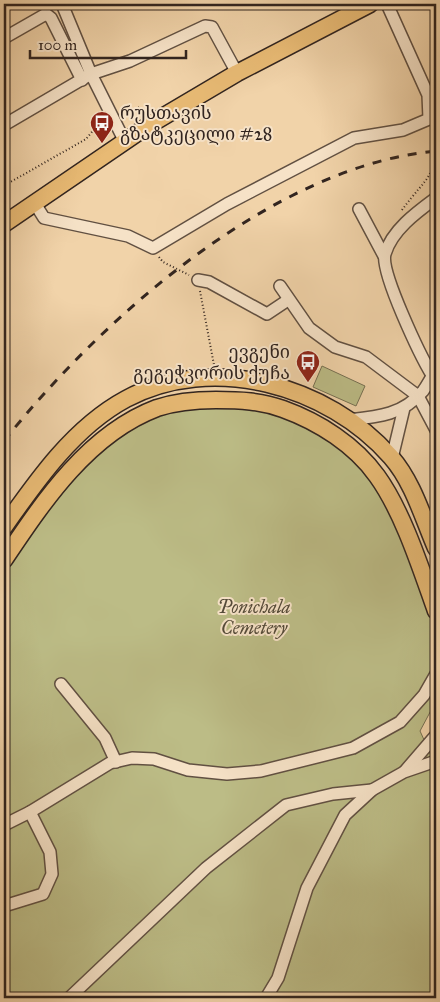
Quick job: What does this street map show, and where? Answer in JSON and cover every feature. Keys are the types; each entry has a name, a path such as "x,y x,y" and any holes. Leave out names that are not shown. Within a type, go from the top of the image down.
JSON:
{"highway":[{"path":"4,223 124,140 349,9 370,4"},
{"path":"4,527 32,487 54,462 89,426 124,400 164,384 215,377 279,385 315,400 370,436 392,458 411,489 436,548"},
{"path":"4,560 70,471 109,436 158,408 197,400 241,400 264,403 301,415 339,438 376,475 390,497 402,524 436,611"}],"street":[{"path":"62,4 87,77"},
{"path":"34,202 44,218 128,236 152,248 227,204 354,138 403,130 429,119 428,95 387,4"},
{"path":"4,38 46,14 51,18 114,119 124,140"},
{"path":"4,125 87,77 130,61 205,26 212,27 237,73"},
{"path":"384,256 390,240 418,211 436,198"},
{"path":"348,420 381,417 404,408 418,396 434,373 421,358 390,281 384,256 359,209"},
{"path":"198,280 209,282 267,314 288,300"},
{"path":"280,286 308,328 335,347 366,357 418,396 436,430"},
{"path":"392,458 404,408"},
{"path":"4,825 116,762 132,758 154,759 188,770 227,774 261,771 353,748 400,722 424,695 436,674"},
{"path":"61,684 104,738 116,762"},
{"path":"404,772 436,735"},
{"path":"266,998 278,978 307,888 345,815 372,790 404,772 436,761"},
{"path":"70,998 206,868 286,805 333,794 372,790"},
{"path":"4,906 43,894 52,874 50,852 30,812"}],"path":[{"path":"4,189 7,184 86,139 97,126 139,108"},
{"path":"400,229 398,216 433,171 434,148 429,119"},
{"path":"152,248 163,262 198,280 206,330 214,360 215,377"}],"green space":[{"path":"322,366 365,386 356,406 313,387"},
{"name":"Ponichala Cemetery","path":"256,405 336,438 386,498 436,631 436,701 420,731 436,766 436,998 4,998 4,571 42,511 76,470 140,421 177,410"}],"railway":[{"path":"4,441 44,394 90,346 141,299 196,256 254,217 314,185 375,163 436,151"}],"place":[{"name":"რუსთავის გზატკეცილი #28","path":"102,144"},
{"name":"ევგენი გეგეჭკორის ქუჩა","path":"308,383"}]}
